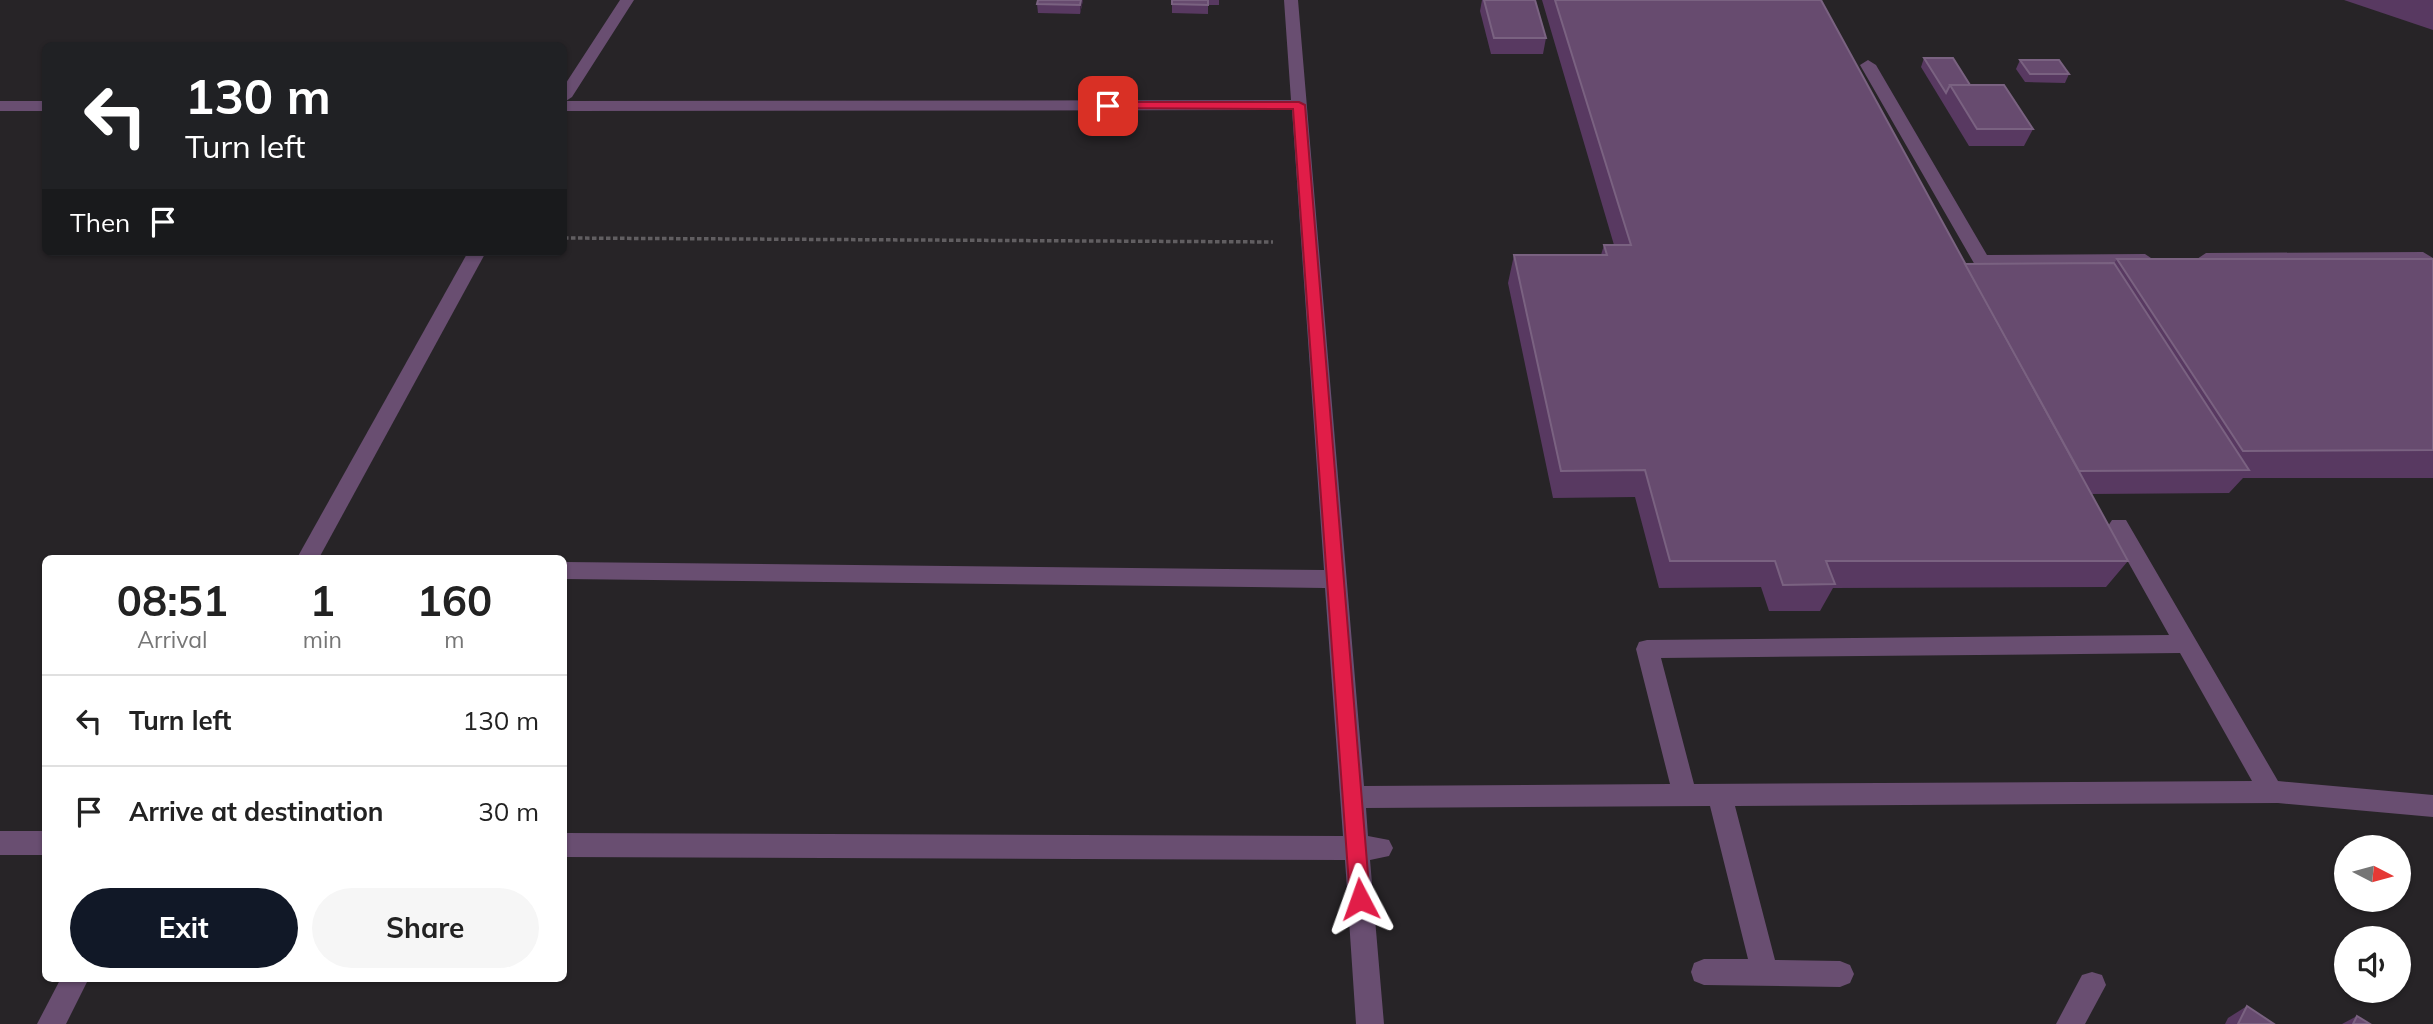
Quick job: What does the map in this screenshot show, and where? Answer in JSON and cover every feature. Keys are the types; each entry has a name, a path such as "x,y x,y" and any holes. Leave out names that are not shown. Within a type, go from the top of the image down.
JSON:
{"street":[{"path":"567,92 626,0"},
{"path":"1291,0 1352,797 1368,849 1370,1024"},
{"path":"1868,65 1981,261 2161,259"},
{"path":"567,106 1299,105"},
{"path":"0,107 42,106"},
{"path":"311,555 475,256"},
{"path":"2188,259 2423,258 2433,268"},
{"path":"2119,526 2271,792"},
{"path":"567,571 1335,579"},
{"path":"1685,795 1647,649 2186,644"},
{"path":"1352,797 2271,792 2433,806"},
{"path":"1720,795 1765,973"},
{"path":"0,843 42,843"},
{"path":"567,845 1368,849"},
{"path":"1704,972 1840,974"},
{"path":"51,1024 74,982"},
{"path":"2070,1024 2092,985"}],"path":[{"path":"567,239 1310,243"}],"building":[{"path":"1038,0 1081,0 1080,5 1037,4"},
{"path":"1172,0 1208,0 1208,5 1172,4"},
{"path":"1484,0 1535,0 1546,38 1494,38"},
{"path":"1555,0 1821,0 2128,561 1826,561 1835,584 1783,585 1775,561 1670,561 1645,470 1561,471 1514,255 1607,255 1604,245 1631,245"},
{"path":"1924,58 1953,58 1970,85 1950,85 1946,93"},
{"path":"2020,60 2059,60 2069,74 2030,74"},
{"path":"1950,85 2004,85 2033,129 1977,129"},
{"path":"2117,259 2433,259 2433,450 2243,451"},
{"path":"2114,263 2249,470 2079,471 1965,264"},
{"path":"2247,1006 2274,1024 2238,1024"},
{"path":"2357,1016 2370,1024 2353,1024"}],"route":[{"path":"1108,106 1299,105 1360,899"}]}
